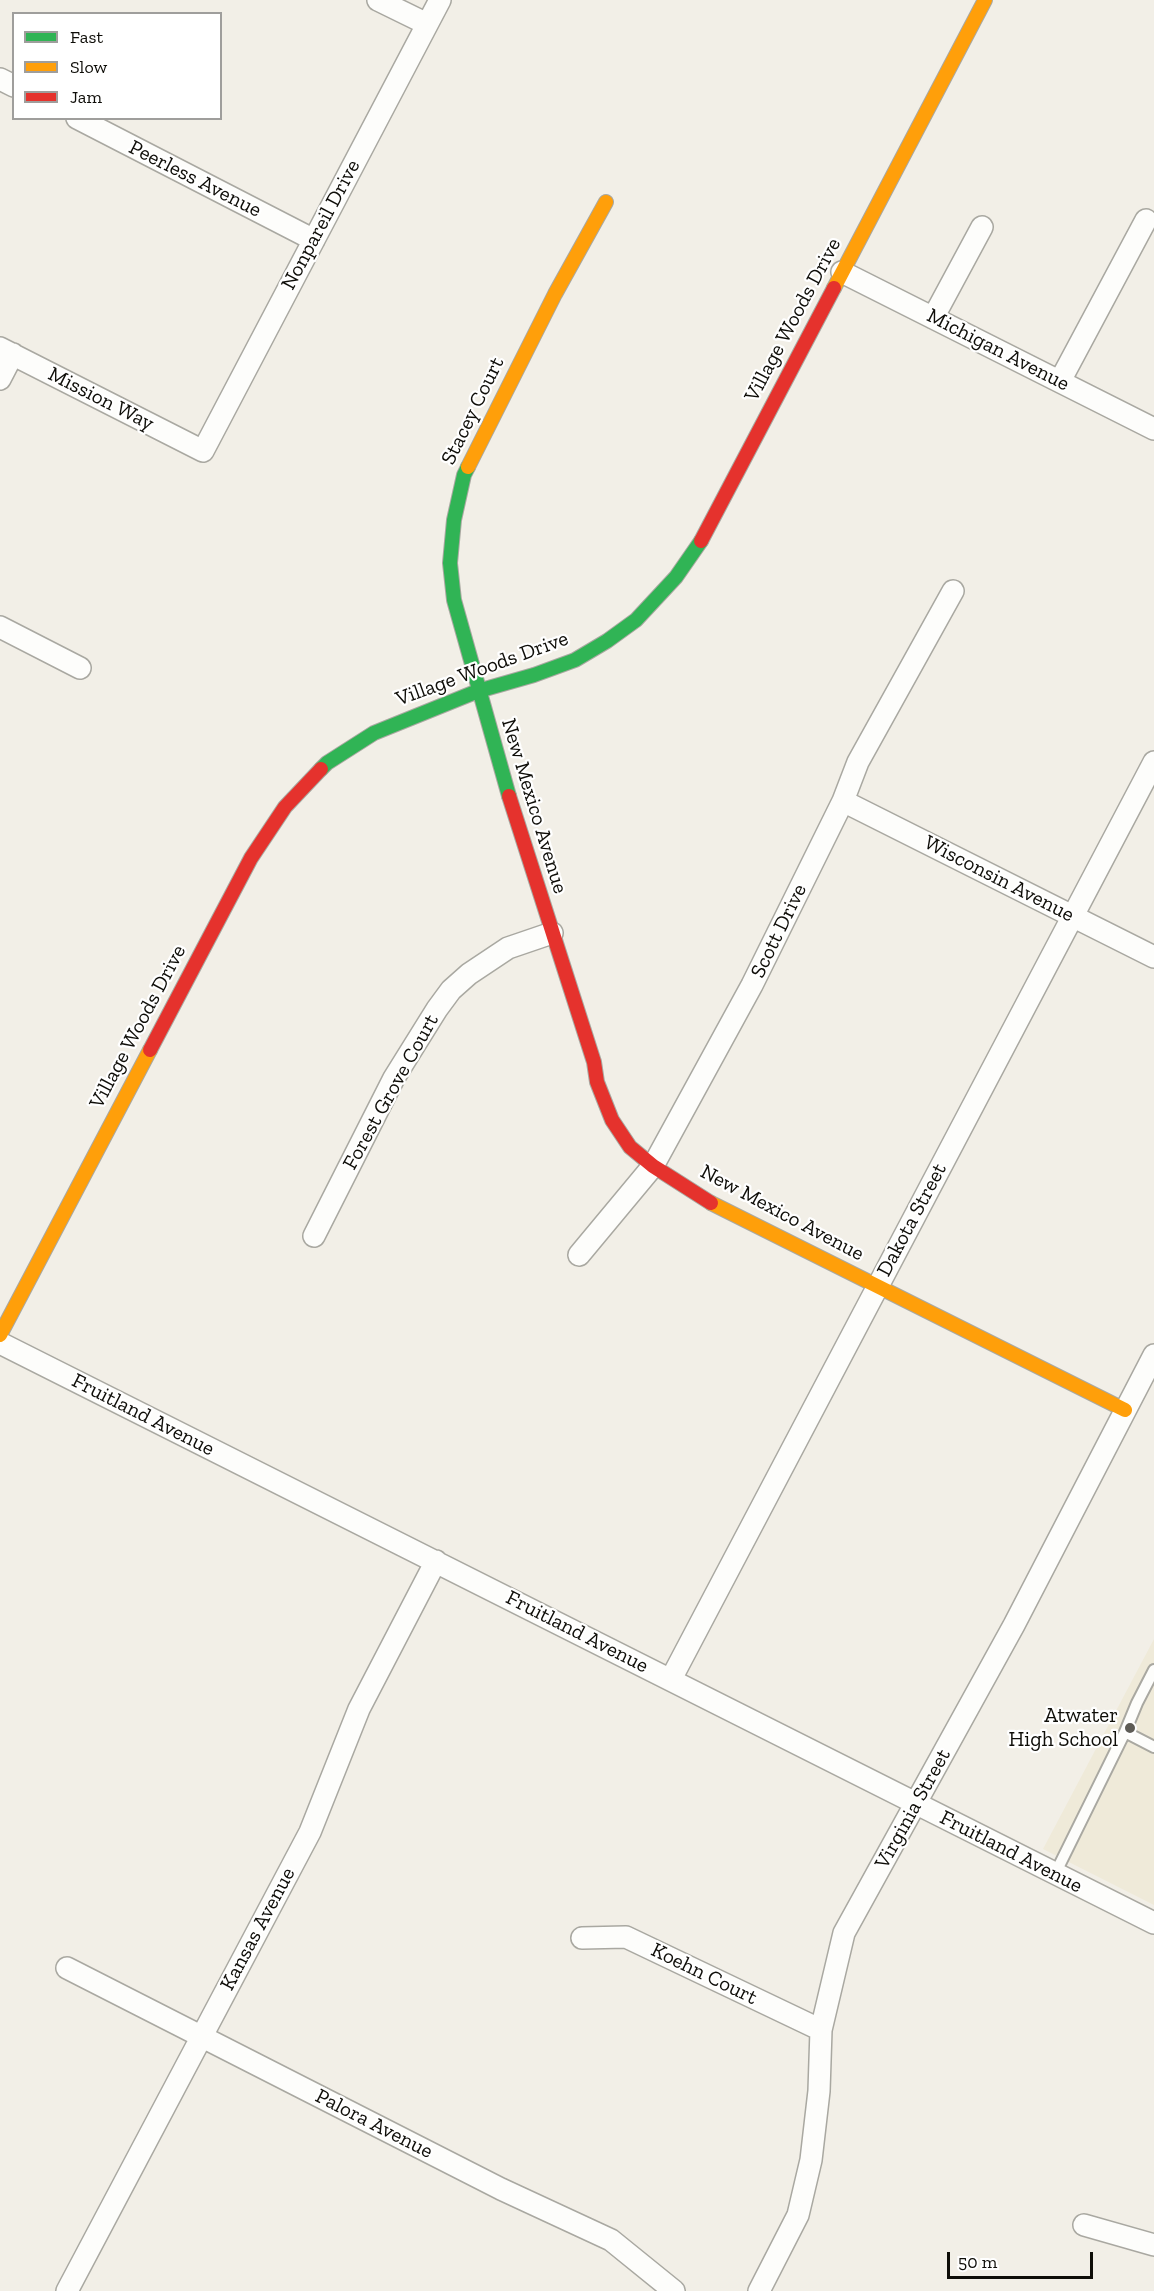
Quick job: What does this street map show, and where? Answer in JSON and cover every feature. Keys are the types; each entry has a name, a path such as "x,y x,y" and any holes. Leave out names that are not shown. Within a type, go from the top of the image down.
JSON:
{"street":[{"path":"378,0 427,24"},
{"name":"Nonpareil Drive","path":"203,451 440,0"},
{"name":"Village Woods Drive","path":"0,1335 251,858 285,807 327,763 374,733 478,691 534,675 574,660 599,646 636,620 676,578 701,541 985,0"},
{"name":"Peerless Avenue","path":"80,120 314,240"},
{"name":"Stacey Court","path":"478,691 454,600 450,563 454,519 464,475 555,294 606,202"},
{"path":"1060,381 1146,220"},
{"path":"933,318 982,227"},
{"name":"Michigan Avenue","path":"842,272 1154,429"},
{"path":"0,379 6,351"},
{"name":"Mission Way","path":"6,351 203,451"},
{"name":"Scott Drive","path":"579,1255 653,1166 752,985 843,801 858,762 953,591"},
{"path":"0,627 80,668"},
{"name":"New Mexico Avenue","path":"478,691 523,845 594,1062 597,1082 612,1120 630,1147 653,1166 722,1210 1125,1410"},
{"name":"Dakota Street","path":"671,1679 1154,762"},
{"name":"Wisconsin Avenue","path":"843,801 1154,957"},
{"name":"Forest Grove Court","path":"314,1236 394,1078 437,1009 452,990 478,967 508,948 552,933"},
{"name":"Fruitland Avenue","path":"0,1343 1154,1923"},
{"name":"Virginia Street","path":"759,2291 798,2215 809,2171 819,2091 821,2030 844,1933 1014,1625 1154,1355"},
{"name":"Kansas Avenue","path":"67,2291 310,1832 359,1709 436,1562"},
{"name":"Koehn Court","path":"582,1938 626,1937 821,2030"},
{"name":"Palora Avenue","path":"67,1968 501,2189 611,2240 674,2291"},
{"path":"1084,2225 1154,2245"}],"lane":[{"path":"1056,1874 1154,1670"},
{"path":"1125,1732 1154,1747"}],"shaded area":[{"name":"Atwater High School","path":"1154,1639 1154,1905 1043,1849"}],"traffic: fast":[{"path":"468,467 464,475 454,520 450,563 454,600 509,796"},
{"path":"321,769 374,733 478,691 534,675 575,660 607,641 636,620 676,577 701,541"}],"traffic: slow":[{"path":"834,288 985,0"},
{"path":"468,467 555,294 606,202"},
{"path":"0,1335 150,1050"},
{"path":"711,1203 1125,1410"}],"traffic: jam":[{"path":"701,541 834,288"},
{"path":"150,1050 251,858 285,807 321,769"},
{"path":"509,796 594,1062 597,1082 612,1120 630,1147 653,1166 711,1203"}],"place":[{"name":"Atwater High School","path":"1130,1728"}]}
